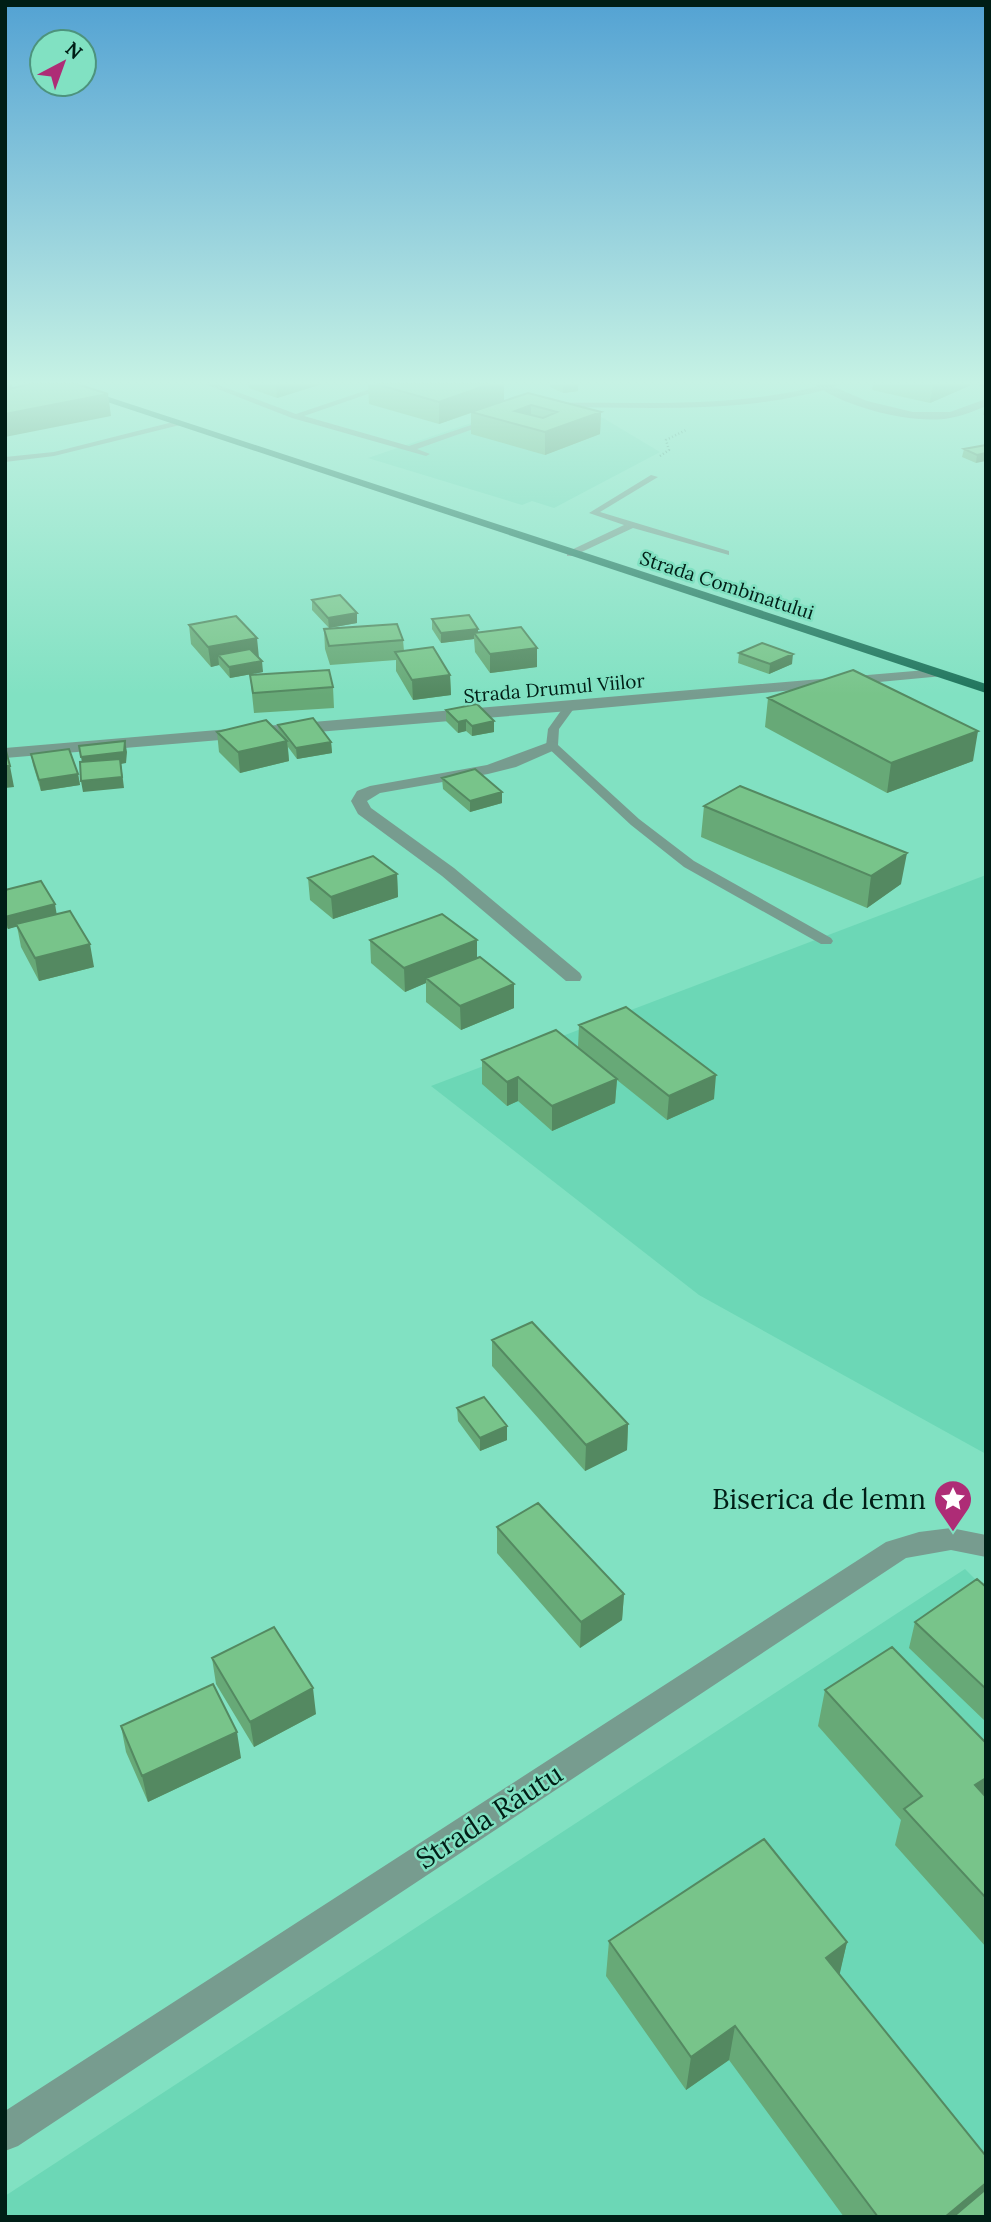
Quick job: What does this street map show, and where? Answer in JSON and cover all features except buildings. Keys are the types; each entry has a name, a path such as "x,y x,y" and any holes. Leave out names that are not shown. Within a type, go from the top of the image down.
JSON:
{"main road":[{"name":"Strada Combinatului","path":"371,488 986,689"}],"street":[{"name":"Strada Drumul Viilor","path":"5,753 569,707 938,673"},
{"path":"552,746 521,760 376,789 363,794 359,801 364,811 448,872 573,977"},
{"name":"Strada Răutu","path":"5,2133 896,1550 929,1539 971,1542 986,1546"}],"lane":[{"path":"635,488 593,513 726,553"},
{"path":"569,554 632,525"},
{"path":"569,707 554,724 551,733 552,746 635,822 689,864 826,941"}],"path":[{"path":"627,492 630,488"}],"shaded area":[{"path":"465,488 592,488 554,508 532,501 522,505"},
{"path":"986,875 986,1454 699,1295 431,1086"},
{"path":"965,1569 986,1590 986,2217 5,2217 5,2196"}],"place":[{"name":"Biserica de lemn","path":"953,1533"}]}
